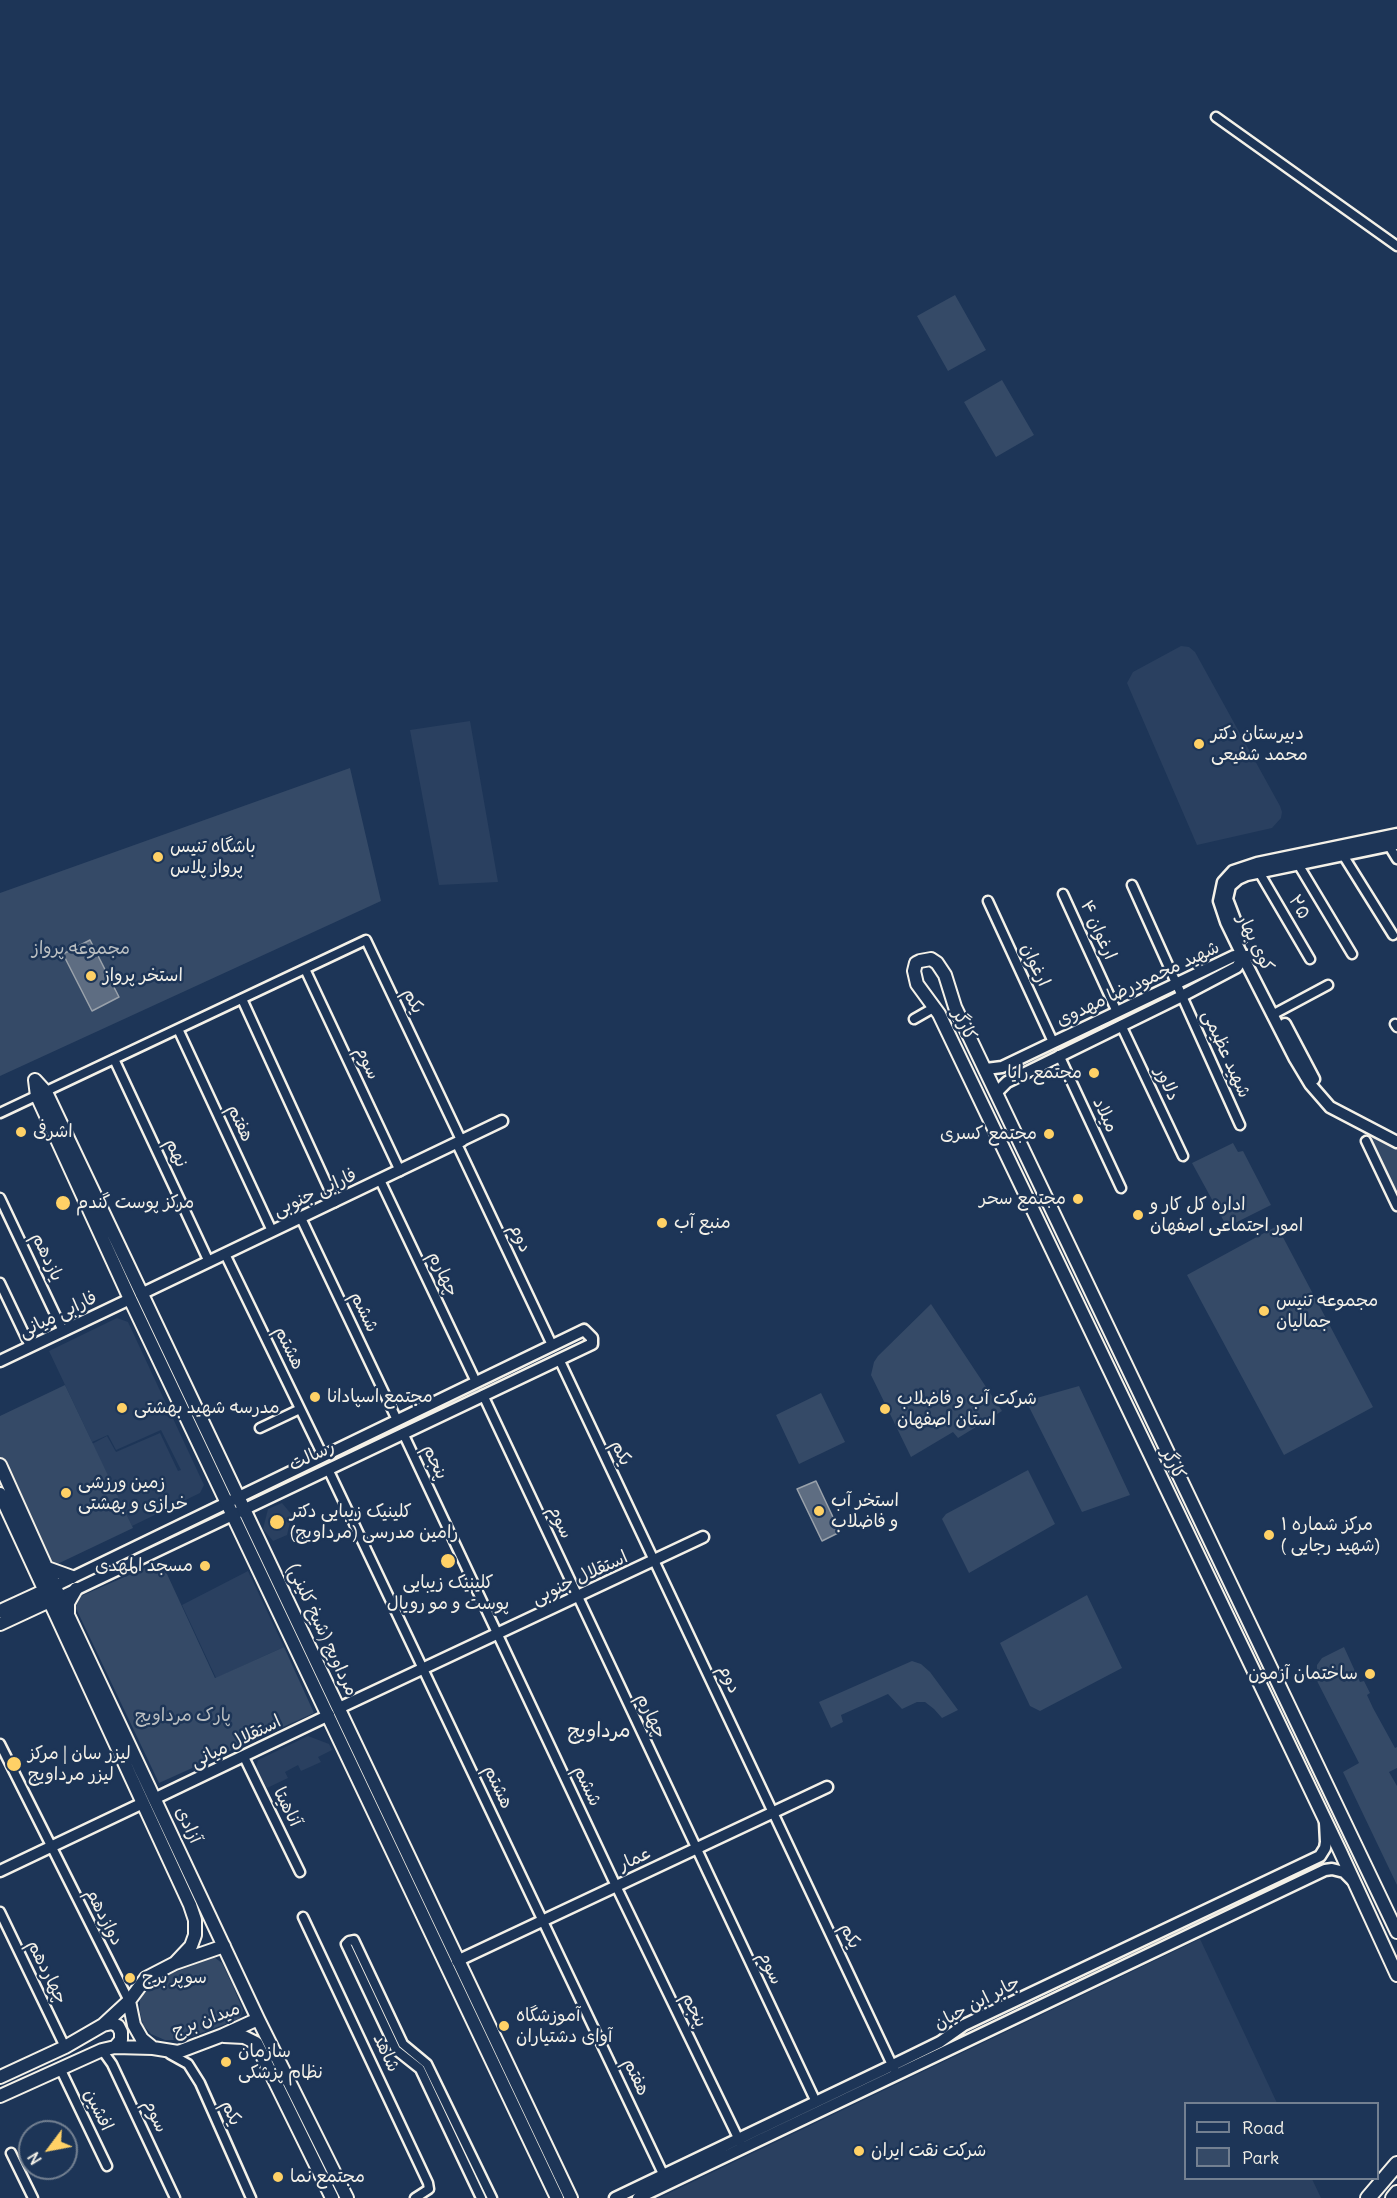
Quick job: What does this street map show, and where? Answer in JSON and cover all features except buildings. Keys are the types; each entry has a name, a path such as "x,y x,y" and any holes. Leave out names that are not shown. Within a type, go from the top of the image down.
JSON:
{"main road":[{"name":"کارگر","path":"1397,1932 955,1007 948,981 932,959 920,961 916,963 914,971 917,984 935,1007 1325,1819 1397,1975"},
{"name":"مرداویج (شیخ کلینی)","path":"35,1080 334,1712 557,2198"},
{"name":"آزادی","path":"0,1465 47,1568 52,1594 190,1905 195,1920 195,1935 191,1946 175,1963"},
{"name":"آزادی","path":"0,1494 37,1577 52,1594"},
{"path":"33,1609 63,1619 74,1583 47,1568"},
{"path":"20,1602 37,1577"},
{"path":"0,1611 20,1602 52,1594"},
{"path":"0,1624 33,1609 52,1594"},
{"name":"آزادی","path":"63,1619 156,1798 258,2019 347,2198"},
{"path":"1253,1672 1264,1681 1281,1715 1286,1716 1290,1707"},
{"name":"مرداویج (شیخ کلینی)","path":"334,1712 571,2198"},
{"path":"1290,1747 1290,1739 1297,1737 1322,1785 1334,1800"},
{"path":"1380,1938 1397,1932"},
{"path":"0,2077 65,2047 103,2025 129,2001 146,1978 175,1963 224,1946"},
{"name":"میدان برج","path":"129,2001 134,2025 142,2039 153,2048 168,2052 184,2050 223,2036 258,2019"},
{"path":"103,2025 112,2023 118,2026 121,2040 115,2047"},
{"path":"223,2036 244,2037 256,2043 332,2198"},
{"path":"0,2096 102,2050 115,2047 153,2048"},
{"path":"1368,2198 1397,2164"},
{"path":"1393,2198 1397,2193"}],"street":[{"path":"1216,117 1397,246"},
{"name":"کوی بهار","path":"1397,834 1233,870 1227,875 1220,889 1219,902 1226,922 1247,957 1275,1013 1294,1059 1310,1084 1322,1100 1340,1113 1397,1142"},
{"path":"1393,845 1397,859"},
{"name":"کوی بهار","path":"1247,957 1228,905 1227,893 1230,886 1238,879 1259,872 1393,845"},
{"path":"1343,855 1393,935"},
{"path":"1298,864 1352,954"},
{"name":"۲۵","path":"1259,872 1310,959"},
{"name":"شهید عظیمی","path":"1132,885 1240,1125"},
{"name":"ارغوان ۴","path":"1064,894 1117,1012"},
{"name":"ارغوان","path":"988,901 1053,1042"},
{"name":"یکم","path":"305,969 366,940 460,1143"},
{"name":"شهید محمودرضا مهدوی","path":"986,1070 1002,1067 1234,956 1247,957"},
{"name":"شهید محمودرضا مهدوی","path":"997,1092 1007,1082 1237,967 1247,957"},
{"path":"0,1113 305,969"},
{"name":"سوم","path":"305,969 400,1171"},
{"path":"1275,1013 1328,985"},
{"path":"242,999 335,1202"},
{"path":"914,1019 935,1007"},
{"name":"کوی بهار","path":"1275,1013 1321,1090 1346,1110 1397,1137"},
{"name":"دلاور","path":"1121,1025 1183,1156"},
{"name":"هفتم","path":"178,1029 272,1231"},
{"path":"1053,1042 1059,1055"},
{"name":"میلاد","path":"1059,1055 1120,1188"},
{"name":"نهم","path":"114,1059 209,1262"},
{"name":"فارابی جنوبی","path":"136,1296 502,1121"},
{"path":"1366,1140 1396,1202"},
{"name":"دوم","path":"460,1143 552,1345"},
{"name":"چهارم","path":"380,1180 476,1382"},
{"name":"یازدهم","path":"0,1198 63,1330"},
{"name":"ششم","path":"301,1218 397,1420"},
{"name":"هشتم","path":"225,1254 323,1456"},
{"path":"0,1283 30,1346"},
{"name":"فارابی میانی","path":"0,1361 136,1296"},
{"name":"رسالت","path":"52,1594 236,1505 323,1456 397,1420 584,1330 589,1333 592,1344 328,1468 236,1505"},
{"name":"یکم","path":"559,1359 655,1561"},
{"name":"سوم","path":"483,1395 577,1597"},
{"path":"260,1428 300,1409"},
{"name":"پنجم","path":"403,1432 498,1635"},
{"path":"328,1468 424,1669"},
{"name":"استقلال جنوبی","path":"334,1712 703,1537"},
{"name":"دوم","path":"655,1561 774,1812"},
{"name":"چهارم","path":"577,1597 695,1849"},
{"name":"ششم","path":"498,1635 616,1886"},
{"name":"هشتم","path":"424,1669 543,1920"},
{"name":"استقلال میانی","path":"156,1798 334,1712"},
{"name":"دوازدهم","path":"0,1744 129,2001"},
{"name":"آناهیتا","path":"244,1756 300,1872"},
{"name":"عمار","path":"457,1961 827,1787"},
{"path":"0,1871 143,1803"},
{"name":"یکم","path":"774,1812 895,2070"},
{"path":"1312,1860 1320,1856 1325,1848 1325,1819"},
{"name":"سوم","path":"695,1849 816,2102"},
{"path":"1312,1860 1321,1862 1323,1867 1321,1872"},
{"name":"جابر ابن حیان","path":"740,2143 816,2102 895,2070 964,2025 1312,1860"},
{"path":"1321,1872 1337,1869 1344,1872 1354,1882"},
{"name":"جابر ابن حیان","path":"615,2198 665,2179 895,2070 1140,1960 1321,1872"},
{"name":"پنجم","path":"616,1886 740,2143"},
{"name":"چهاردهم","path":"0,1912 65,2047"},
{"name":"شاهد","path":"303,1917 428,2183 429,2189 415,2198"},
{"name":"هفتم","path":"543,1920 665,2179"},
{"path":"481,2198 420,2069 396,2050 346,1944 349,1941 354,1940 403,2044 427,2064 492,2198"},
{"path":"1134,1945 1140,1960"},
{"name":"سوم","path":"102,2050 112,2064 176,2198"},
{"name":"یکم","path":"168,2052 188,2064 200,2083 251,2198"},
{"name":"افشین","path":"60,2068 107,2166"},
{"path":"11,2153 33,2198"},
{"name":"جابر ابن حیان","path":"638,2198 665,2179"}],"shaded area":[{"name":"دبیرستان دکتر محمد شفیعی","path":"1181,646 1189,647 1195,652 1280,806 1281,818 1272,828 1197,845 1127,683 1133,672"},
{"path":"470,721 498,882 439,885 410,730"},
{"name":"استخر پرواز","path":"90,940 119,997 92,1011 63,954"},
{"name":"مدرسه شهید بهشتی","path":"117,1318 128,1322 204,1485 200,1493 132,1526 92,1444 107,1436 116,1452 160,1433 178,1471 181,1470 161,1430 116,1450 108,1435 92,1442 49,1351"},
{"name":"استخر آب و فاضلاب","path":"816,1481 840,1532 822,1541 797,1489"},
{"name":"کلینیک زیبایی دکتر رامین مدرسی (مرداویج)","path":"282,1503 292,1515 287,1535 273,1541 263,1529 268,1509"},
{"path":"248,1571 284,1647 216,1678 182,1605"},
{"path":"308,1736 329,1744 332,1750 318,1757 321,1762 301,1771 298,1765 285,1772 288,1778 267,1788 256,1768 258,1760"},
{"path":"1200,1939 1277,2102 1184,2102 1184,2180 1312,2180 1321,2198 659,2198"}],"green space":[{"path":"955,295 986,350 948,371 917,316"},
{"path":"1002,380 1034,435 996,457 964,402"},
{"name":"مجموعه پرواز","path":"350,768 381,901 0,1076 0,893"},
{"path":"1359,1125 1397,1146 1397,1206 1394,1199"},
{"path":"1233,1143 1238,1152 1243,1151 1271,1205 1227,1227 1192,1163"},
{"path":"1277,1226 1373,1407 1284,1455 1187,1275"},
{"path":"931,1304 1002,1411 958,1438 953,1432 911,1457 871,1375 878,1356"},
{"name":"زمین ورزشی خرازی و بهشتی","path":"65,1385 133,1528 51,1567 0,1457 0,1416"},
{"path":"1079,1386 1130,1495 1082,1512 1026,1401"},
{"path":"821,1393 845,1442 799,1464 776,1415"},
{"path":"1028,1470 1055,1524 969,1573 942,1519 946,1514"},
{"name":"پارک مرداویج","path":"161,1561 215,1678 284,1647 314,1713 159,1783 72,1600"},
{"path":"1087,1595 1122,1668 1040,1711 1030,1706 1000,1643"},
{"path":"1344,1647 1360,1682 1364,1681 1370,1693 1367,1695 1373,1708 1395,1748 1397,1747 1397,1768 1389,1772 1397,1786 1397,1885 1343,1772 1359,1763 1317,1681 1317,1665 1322,1658"},
{"path":"912,1661 921,1664 930,1672 958,1710 942,1718 925,1702 917,1702 902,1709 888,1694 841,1715 843,1722 831,1728 819,1702"},
{"path":"214,1957 222,1963 243,2010 239,2019 182,2040 165,2040 151,2034 143,2025 140,2012 140,2000 145,1991 152,1984 173,1973"}],"place":[{"name":"دبیرستان دکتر محمد شفیعی","path":"1199,744"},
{"name":"باشگاه تنیس پرواز پلاس","path":"158,857"},
{"name":"استخر پرواز","path":"91,976"},
{"name":"مجتمع رایا","path":"1094,1073"},
{"name":"اشرفی","path":"21,1132"},
{"name":"مجتمع کسری","path":"1049,1134"},
{"name":"مجتمع سحر","path":"1078,1199"},
{"name":"مرکز پوست گندم","path":"63,1203"},
{"name":"اداره کل کار و امور اجتماعی اصفهان","path":"1138,1215"},
{"name":"منبع آب","path":"662,1223"},
{"name":"مجموعه تنیس جمالیان","path":"1264,1311"},
{"name":"مجتمع اسپادانا","path":"315,1397"},
{"name":"مدرسه شهید بهشتی","path":"122,1408"},
{"name":"شرکت آب و فاضلاب استان اصفهان","path":"885,1409"},
{"name":"زمین ورزشی خرازی و بهشتی","path":"66,1493"},
{"name":"استخر آب و فاضلاب","path":"819,1511"},
{"name":"کلینیک زیبایی دکتر رامین مدرسی (مرداویج)","path":"277,1522"},
{"name":"مرکز شماره ۱ ( شهید رجایی)","path":"1269,1535"},
{"name":"کلینیک زیبایی پوست و مو رویال","path":"448,1561"},
{"name":"مسجد المهدی","path":"205,1566"},
{"name":"ساختمان آزمون","path":"1370,1674"},
{"name":"لیزر سان | مرکز لیزر مرداویج","path":"14,1764"},
{"name":"سوپر برج","path":"130,1978"},
{"name":"آموزشگاه آوای دشتیاران","path":"504,2026"},
{"name":"سازمان نظام پزشکی","path":"226,2062"},
{"name":"شرکت نقت ایران","path":"859,2151"},
{"name":"مجتمع نما","path":"278,2177"}],"district":[{"name":"مرداویج","path":"599,1731"}]}
